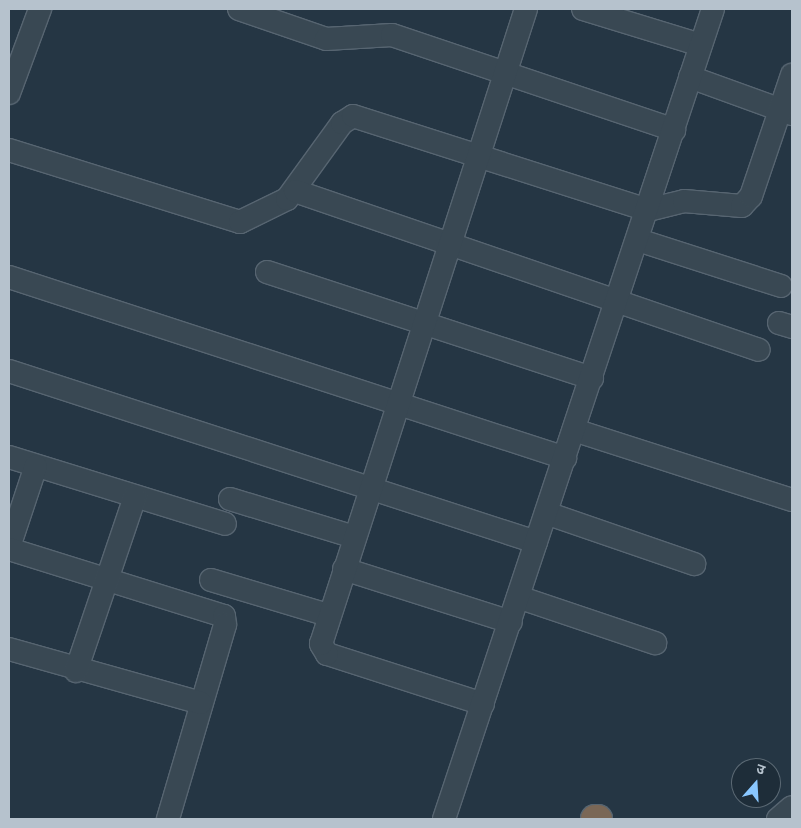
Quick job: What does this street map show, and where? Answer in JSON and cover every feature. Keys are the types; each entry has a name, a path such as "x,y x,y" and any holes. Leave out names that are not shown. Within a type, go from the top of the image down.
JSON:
{"street":[{"path":"9,93 40,9"},
{"path":"239,9 326,39 392,35 505,75 674,130"},
{"path":"483,704 326,654 321,644 328,615 453,243 526,9"},
{"path":"584,9 701,45"},
{"path":"444,819 648,210 713,9"},
{"path":"9,150 228,221 252,220 295,191 342,123 353,116 648,210 684,201 746,205 786,112 792,75"},
{"path":"690,77 786,112"},
{"path":"295,191 618,299 648,316 759,350"},
{"path":"638,240 781,286"},
{"path":"267,272 592,378"},
{"path":"9,277 398,406 565,458"},
{"path":"9,371 371,486 536,542"},
{"path":"574,430 790,496"},
{"path":"9,457 135,498 225,524"},
{"path":"36,466 9,548 107,581 224,616 225,625 168,819"},
{"path":"76,670 135,498"},
{"path":"230,499 354,537"},
{"path":"546,513 694,564"},
{"path":"344,569 511,622"},
{"path":"211,580 328,615"},
{"path":"518,597 655,643"},
{"path":"9,650 201,703"},
{"path":"778,819 792,807"}]}
